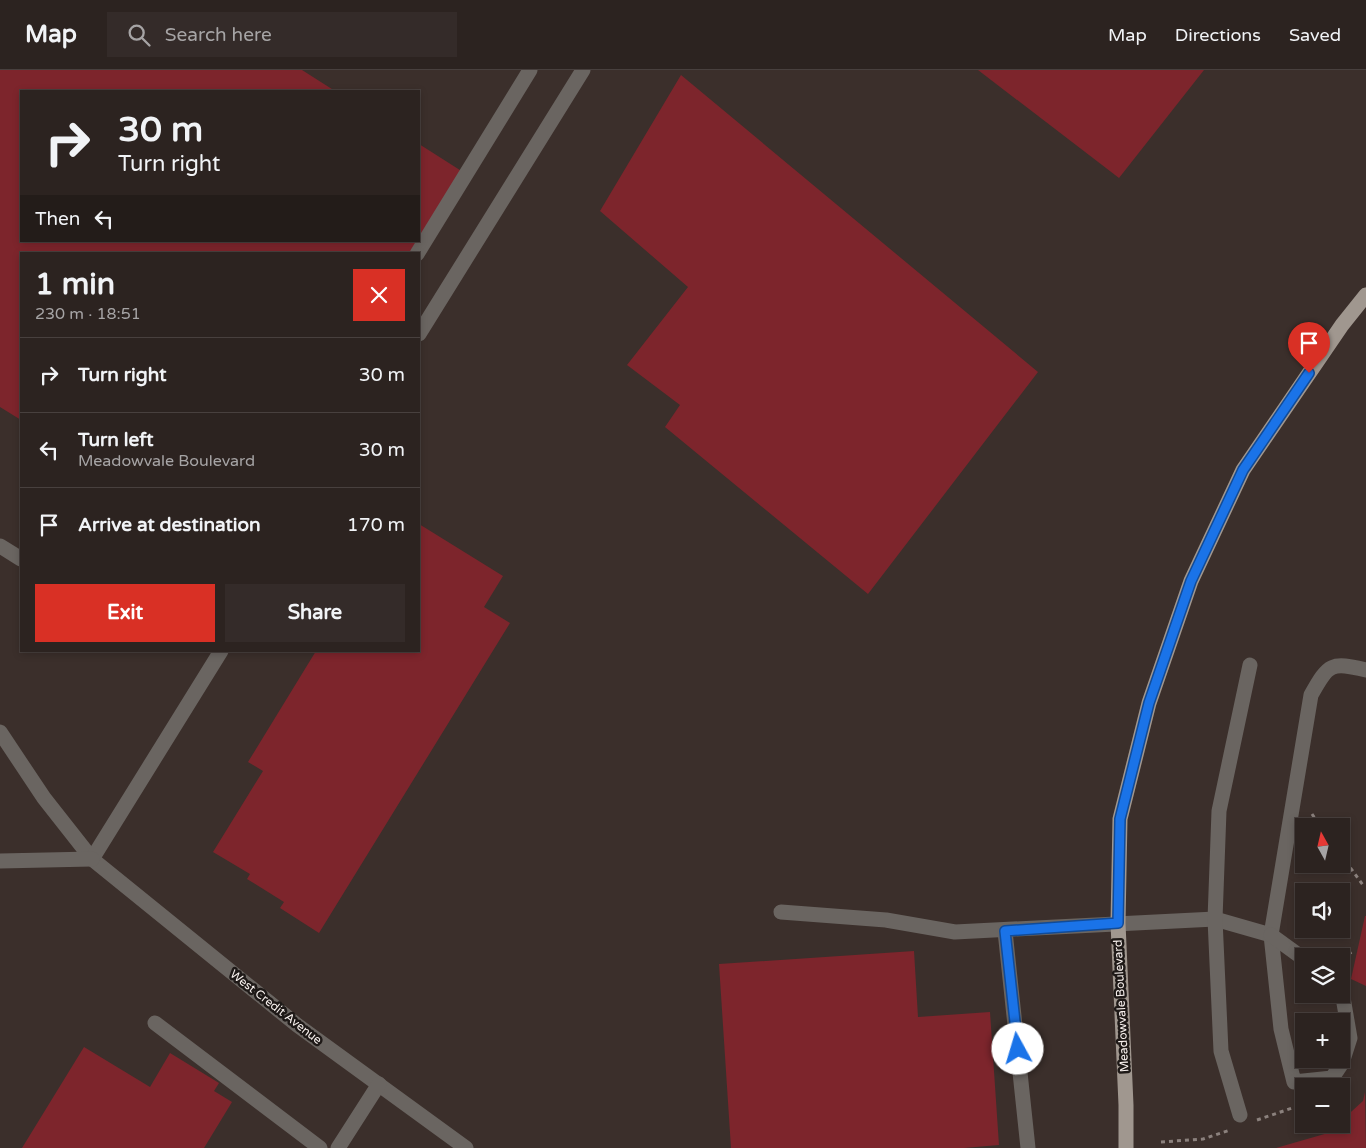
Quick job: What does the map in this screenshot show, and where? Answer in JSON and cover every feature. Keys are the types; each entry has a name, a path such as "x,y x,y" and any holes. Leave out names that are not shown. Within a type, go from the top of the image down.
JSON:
{"main road":[{"name":"Meadowvale Boulevard","path":"1126,1148 1126,1105 1118,923 1120,819 1149,703 1191,581 1243,470 1342,325 1366,295"}],"street":[{"path":"418,252 530,70"},
{"path":"420,332 583,70"},
{"path":"0,546 20,558"},
{"path":"0,861 92,859 220,652"},
{"path":"1344,1003 1350,1038 1342,1063 1332,1078 1294,1082 1281,1029 1271,935 1311,695 1324,672 1340,664 1366,670"},
{"path":"1240,1116 1221,1051 1214,919 1219,811 1250,665"},
{"name":"West Credit Avenue","path":"0,732 44,798 92,859 297,1025 466,1148"},
{"path":"0,746 14,753"},
{"path":"781,912 886,920 955,932 1005,931 1118,923 1214,919 1271,935 1295,952"},
{"path":"1005,931 1028,1148"},
{"path":"155,1023 320,1148"},
{"path":"338,1148 379,1084"}],"path":[{"path":"1350,867 1363,885"}],"building":[{"path":"0,70 302,70 333,90 20,90 20,242 419,242 412,252 20,252 20,419 0,407"},
{"path":"978,70 1204,70 1119,178"},
{"path":"681,75 1038,372 868,594 665,427 680,405 627,365 688,287 600,211"},
{"path":"420,145 463,172 420,240"},
{"path":"420,525 503,576 484,607 510,623 319,933 280,908 284,902 247,879 250,874 213,852 263,771 248,762 315,652 420,652"},
{"path":"1366,916 1366,986 1351,979"},
{"path":"914,951 918,1017 990,1012 999,1145 964,1148 731,1148 719,964"},
{"path":"84,1047 150,1087 170,1053 219,1083 214,1091 232,1102 204,1148 22,1148"},
{"path":"1365,1092 1366,1148 1276,1148 1328,1133 1350,1133 1350,1113 1363,1101"}],"route":[{"path":"1018,1049 1005,931 1118,923 1120,819 1149,703 1191,581 1243,470 1309,373"}]}
